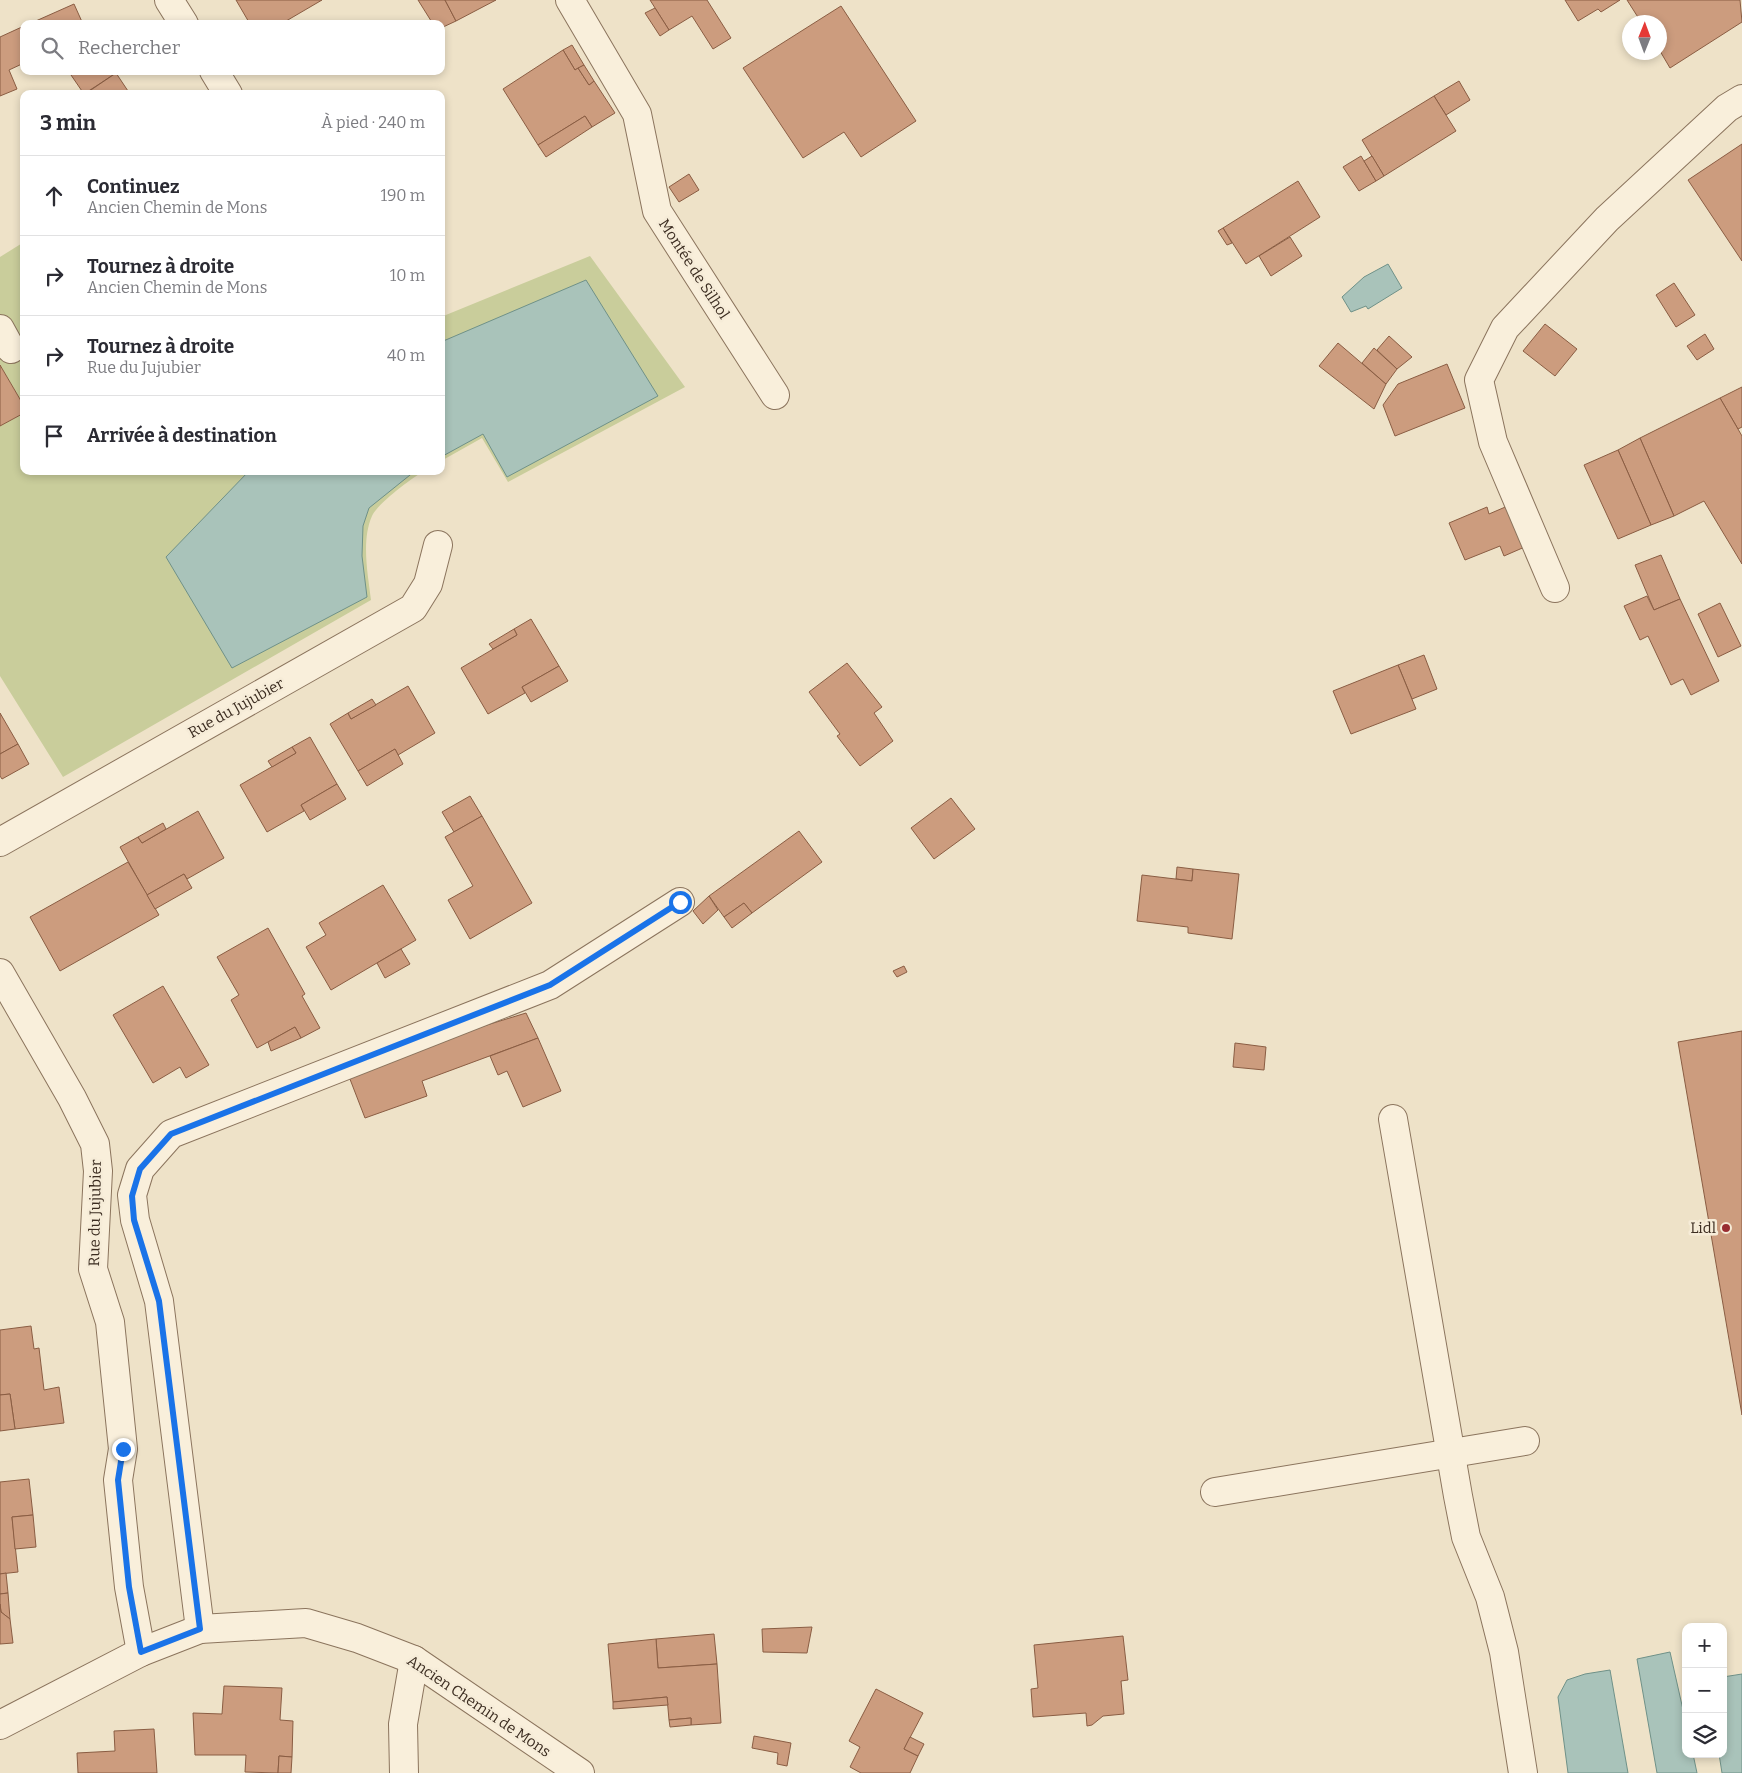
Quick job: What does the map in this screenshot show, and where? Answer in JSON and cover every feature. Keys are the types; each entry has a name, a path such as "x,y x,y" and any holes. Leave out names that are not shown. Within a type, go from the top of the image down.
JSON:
{"street":[{"path":"169,0 182,20"},
{"name":"Montée de Silhol","path":"570,0 637,114 657,211 775,395"},
{"path":"216,75 226,90"},
{"path":"1555,588 1493,442 1479,380 1505,328 1600,226 1727,108 1742,99"},
{"name":"Rue du Jujubier","path":"0,842 413,608 428,584 438,545"},
{"path":"200,1629 159,1301 134,1220 132,1196 140,1169 171,1134 550,985 680,902"},
{"name":"Rue du Jujubier","path":"0,974 72,1098 95,1144 98,1171 93,1269 110,1322 123,1449 118,1480 129,1587 141,1652"},
{"path":"1393,1119 1466,1537 1490,1597 1504,1652 1523,1773"},
{"path":"1215,1492 1525,1441"},
{"name":"Ancien Chemin de Mons","path":"0,1726 141,1652 200,1629 306,1623 357,1638 414,1660 580,1773"},
{"path":"404,1773 403,1724 414,1660"}],"green space":[{"path":"20,244 20,399 0,365 0,257"},
{"path":"590,256 685,387 508,482 482,438 445,459 445,315"},
{"path":"20,415 20,475 418,475 387,498 372,516 366,547 371,600 63,777 0,676 0,426"}],"water":[{"path":"1388,264 1402,288 1368,309 1366,306 1351,312 1342,297 1364,277"},
{"path":"586,280 658,396 507,477 483,434 445,455 445,340"},
{"path":"245,475 410,475 369,508 363,526 362,556 367,597 232,668 166,557"},
{"path":"1670,1652 1682,1705 1682,1758 1694,1758 1697,1773 1657,1773 1637,1659"},
{"path":"1610,1670 1628,1773 1568,1773 1558,1697 1567,1680 1585,1674"},
{"path":"1742,1674 1742,1773 1722,1773 1720,1758 1727,1758 1727,1676"}],"building":[{"path":"236,0 322,0 288,20 248,20"},
{"path":"418,0 445,0 456,21 445,26 445,20 430,20"},
{"path":"445,0 496,0 456,21"},
{"path":"650,0 707,0 731,38 713,49 692,16 669,30"},
{"path":"1565,0 1620,0 1601,12 1598,9 1578,21"},
{"path":"1627,0 1740,0 1742,22 1670,68 1665,60 1667,60 1667,15 1637,15"},
{"path":"74,4 81,20 38,20"},
{"path":"841,6 916,121 861,157 844,132 803,158 743,68"},
{"path":"655,8 669,30 660,36 645,13"},
{"path":"20,28 20,65 9,70 17,89 0,96 0,37"},
{"path":"572,45 584,65 575,70 563,50"},
{"path":"563,50 575,70 578,68 589,85 594,81 615,113 592,127 585,116 538,145 503,89"},
{"path":"584,65 594,81 589,85 578,68"},
{"path":"71,75 113,75 90,90 81,90"},
{"path":"113,75 117,75 127,90 91,90"},
{"path":"1459,81 1470,100 1446,115 1434,96"},
{"path":"1434,96 1456,131 1384,176 1362,140"},
{"path":"585,116 592,127 546,157 538,145"},
{"path":"1742,144 1742,261 1688,180"},
{"path":"1361,156 1376,181 1359,191 1343,167"},
{"path":"1372,156 1384,176 1376,181 1364,161"},
{"path":"689,174 699,190 679,202 669,187"},
{"path":"1298,181 1320,217 1246,264 1223,228"},
{"path":"1223,228 1232,243 1227,245 1218,231"},
{"path":"1290,237 1302,256 1271,276 1259,256"},
{"path":"1674,283 1695,315 1676,327 1656,295"},
{"path":"1545,324 1577,349 1555,376 1523,351"},
{"path":"1705,334 1714,349 1697,360 1687,346"},
{"path":"1389,336 1412,357 1397,369 1377,350"},
{"path":"1338,343 1386,384 1374,409 1319,366"},
{"path":"1374,348 1397,369 1386,384 1362,363"},
{"path":"1447,364 1465,408 1395,436 1383,405 1398,384"},
{"path":"0,365 20,399 20,415 0,426"},
{"path":"1742,387 1742,427 1738,429 1720,398"},
{"path":"1720,398 1742,436 1742,564 1704,501 1674,516 1640,438"},
{"path":"1640,438 1674,516 1651,525 1618,450"},
{"path":"1618,450 1651,525 1618,539 1584,465"},
{"path":"1510,505 1527,546 1504,556 1500,546 1465,560 1449,523 1487,507 1489,514"},
{"path":"1661,555 1680,599 1654,610 1635,565"},
{"path":"1647,596 1654,610 1680,599 1719,681 1691,695 1683,679 1671,685 1648,636 1640,640 1624,606"},
{"path":"1720,603 1741,646 1718,657 1698,614"},
{"path":"531,619 559,666 522,687 525,693 488,714 461,668 517,635 514,629"},
{"path":"514,629 517,635 493,649 489,644"},
{"path":"1424,655 1437,689 1412,699 1398,665"},
{"path":"847,663 882,707 874,713 893,741 860,766 837,736 840,734 809,692"},
{"path":"1398,665 1416,709 1351,734 1333,691"},
{"path":"559,666 568,681 531,702 522,687"},
{"path":"408,686 435,733 398,755 395,749 358,771 330,724 348,713 351,719"},
{"path":"372,699 376,705 351,719 348,713"},
{"path":"0,713 18,744 0,754"},
{"path":"310,737 337,784 301,805 304,811 267,832 240,785 296,753 292,747"},
{"path":"18,744 29,764 2,779 0,776 0,754"},
{"path":"292,747 296,753 272,767 268,761"},
{"path":"395,749 403,764 367,786 358,771"},
{"path":"337,784 346,799 310,820 301,805"},
{"path":"470,796 482,816 454,832 442,812"},
{"path":"951,798 975,829 934,859 911,828"},
{"path":"198,811 224,858 187,879 184,874 147,895 120,847 138,837 142,843"},
{"path":"482,816 532,903 470,939 448,900 473,886 445,837"},
{"path":"163,823 166,829 142,843 138,837"},
{"path":"799,831 822,862 752,913 744,903 724,917 709,896"},
{"path":"128,862 159,915 60,971 30,917"},
{"path":"1177,867 1193,869 1192,881 1176,879"},
{"path":"1193,869 1239,874 1232,939 1188,933 1188,927 1137,921 1142,875 1192,881"},
{"path":"184,874 192,888 155,909 147,895"},
{"path":"383,885 416,940 331,990 306,947 326,935 319,923"},
{"path":"709,896 718,910 703,924 693,911"},
{"path":"744,903 752,913 732,928 724,917"},
{"path":"268,928 305,994 302,996 320,1028 301,1038 295,1027 257,1048 231,1000 239,995 217,957"},
{"path":"401,949 410,964 385,978 377,963"},
{"path":"904,966 907,972 897,977 893,971"},
{"path":"163,986 209,1065 186,1078 180,1067 153,1083 113,1015"},
{"path":"526,1013 538,1038 422,1081 427,1096 365,1118 348,1074 451,1036"},
{"path":"295,1027 301,1038 271,1051 268,1042"},
{"name":"Lidl","path":"1742,1031 1742,1415 1678,1042"},
{"path":"538,1038 561,1091 523,1107 507,1071 498,1075 490,1056"},
{"path":"1235,1043 1266,1047 1264,1070 1233,1067"},
{"path":"31,1326 34,1349 39,1348 44,1390 59,1387 64,1423 15,1429 10,1394 0,1395 0,1330"},
{"path":"10,1394 15,1429 0,1431 0,1395"},
{"path":"29,1479 33,1515 12,1517 18,1572 0,1574 0,1482"},
{"path":"33,1515 36,1547 15,1549 12,1517"},
{"path":"6,1573 8,1593 0,1594 0,1574"},
{"path":"8,1593 10,1619 1,1612 0,1604 0,1594"},
{"path":"0,1604 1,1612 10,1619 13,1643 0,1644"},
{"path":"812,1627 807,1653 763,1652 762,1629"},
{"path":"714,1634 717,1664 658,1668 656,1639"},
{"path":"1123,1636 1128,1680 1121,1681 1124,1714 1103,1716 1092,1725 1087,1726 1086,1713 1033,1717 1031,1689 1038,1688 1034,1645"},
{"path":"656,1639 658,1668 717,1664 721,1723 691,1725 691,1718 669,1720 667,1697 613,1702 608,1644"},
{"path":"224,1686 282,1688 280,1720 293,1721 292,1757 279,1756 278,1773 245,1772 246,1755 195,1755 193,1713 222,1714"},
{"path":"876,1689 923,1713 904,1749 918,1756 910,1773 861,1773 850,1767 860,1747 849,1741"},
{"path":"667,1697 668,1705 613,1709 613,1702"},
{"path":"691,1718 691,1725 670,1727 669,1720"},
{"path":"154,1729 157,1773 78,1773 77,1753 115,1751 114,1731"},
{"path":"754,1736 791,1743 787,1766 777,1764 778,1753 752,1748"},
{"path":"910,1737 924,1744 918,1756 904,1749"},
{"path":"279,1756 292,1757 291,1773 278,1773"}],"place":[{"name":"Lidl","path":"1726,1228"}],"route":[{"path":"123,1449 118,1480 129,1587 141,1652 200,1629 159,1301 134,1220 132,1196 140,1169 171,1134 550,985 680,902"}]}
